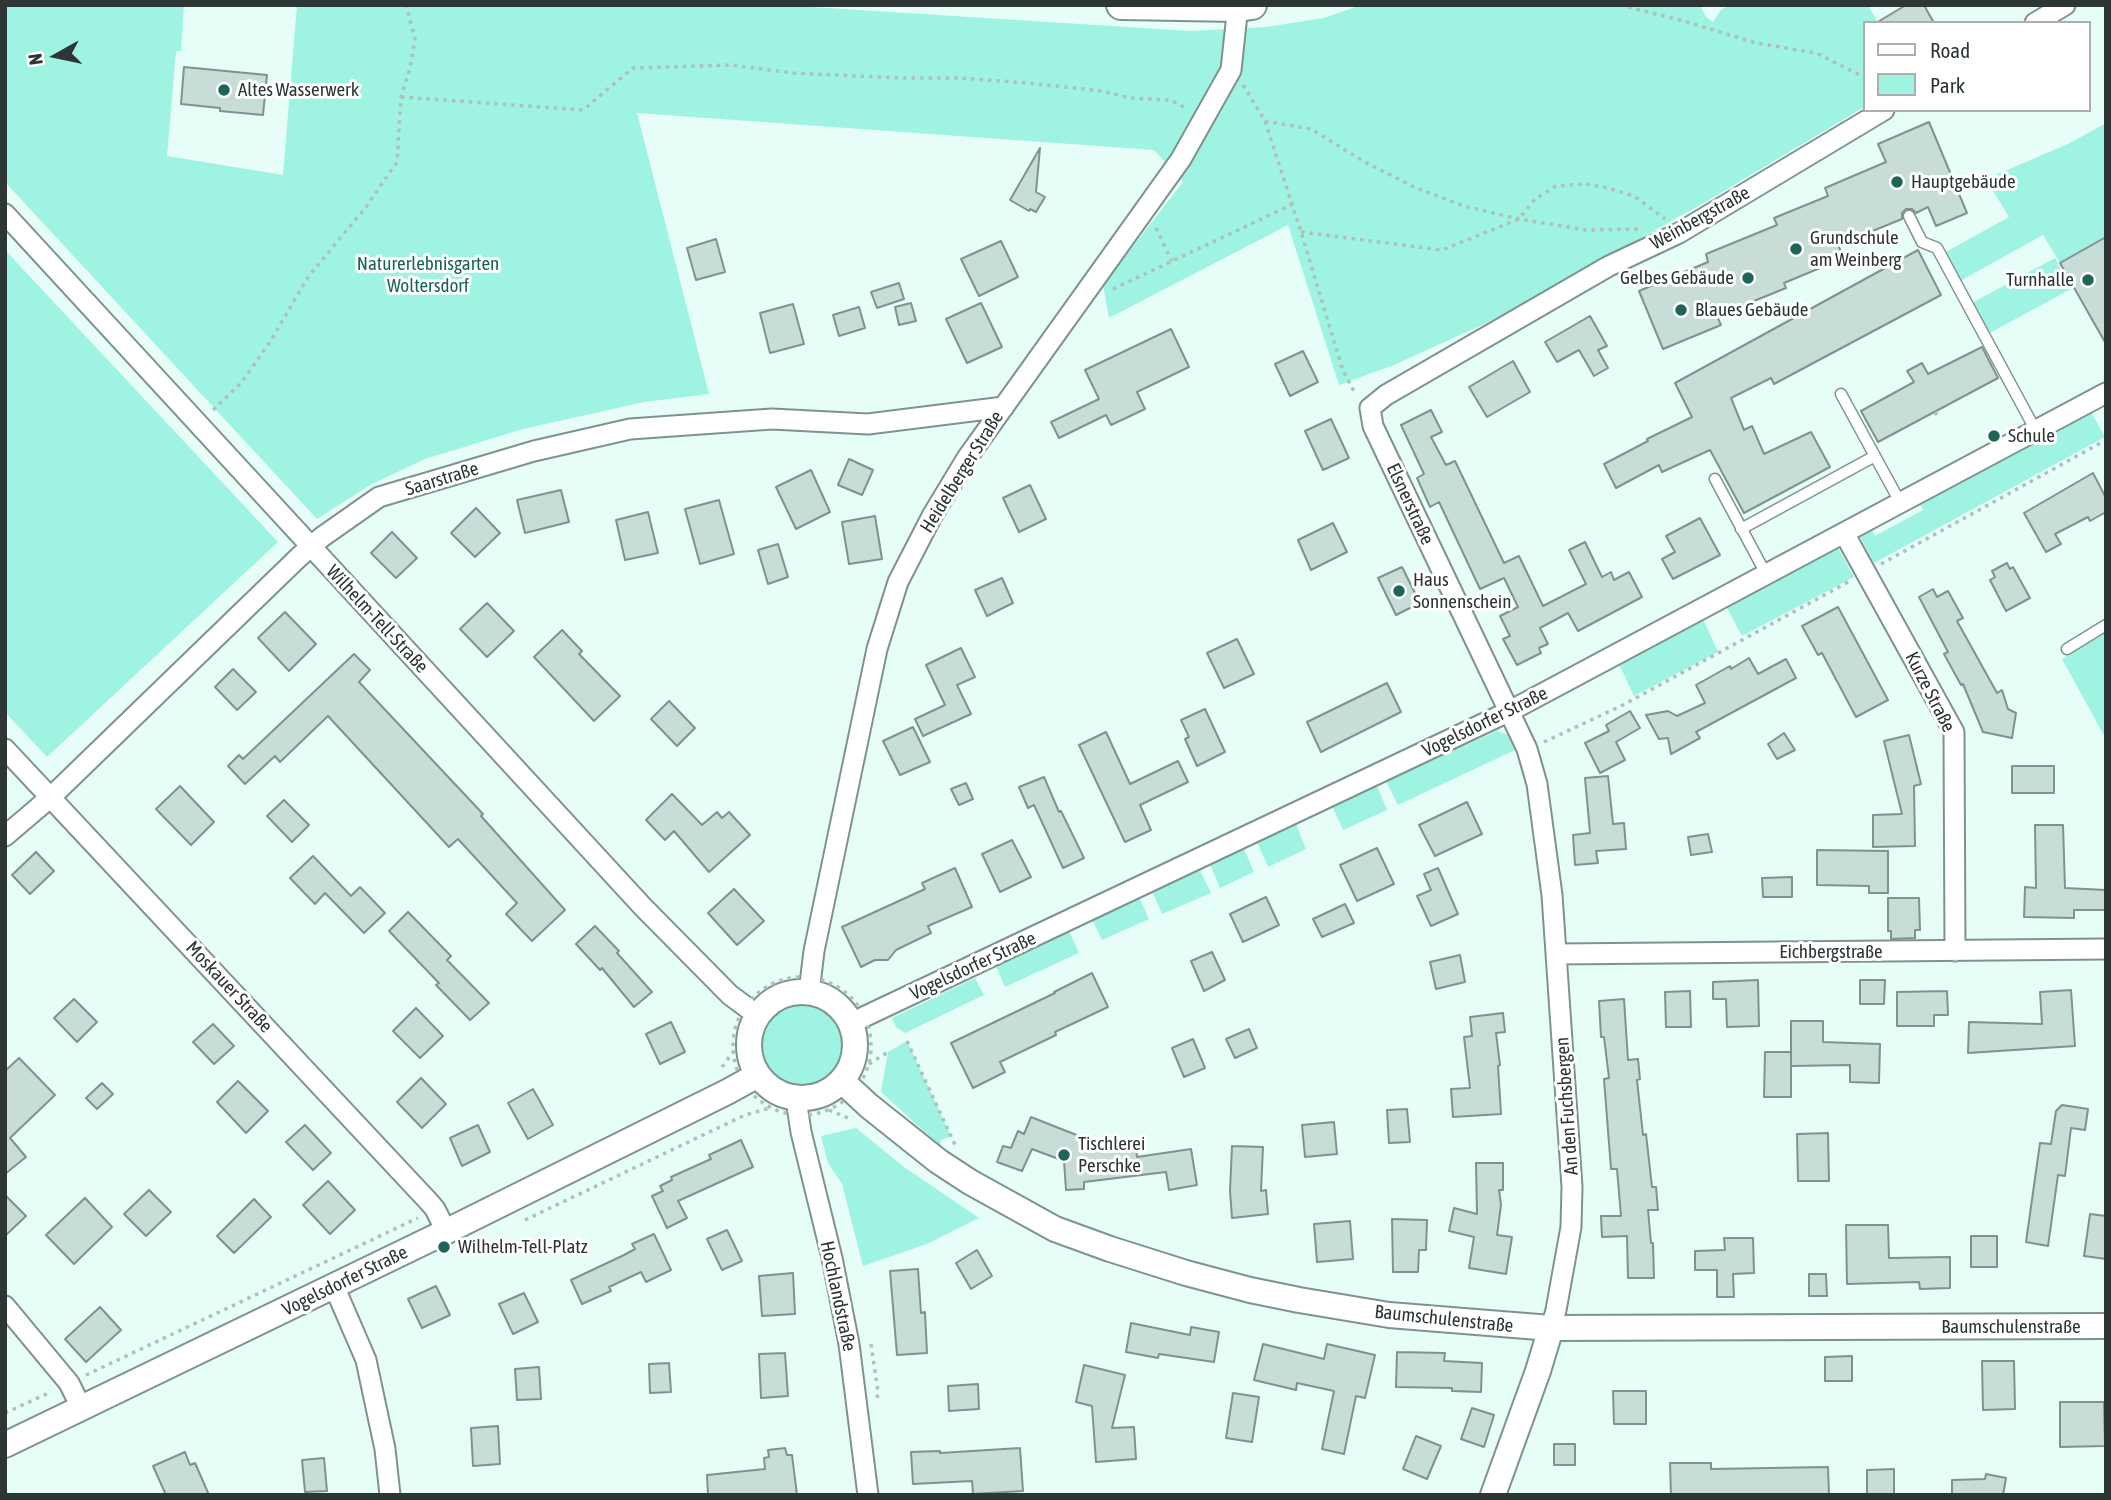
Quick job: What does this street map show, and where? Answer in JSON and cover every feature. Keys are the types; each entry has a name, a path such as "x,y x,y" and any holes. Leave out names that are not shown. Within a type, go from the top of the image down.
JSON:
{"main road":[{"path":"1122,5 1243,6"}],"street":[{"path":"2038,21 2065,5"},
{"name":"Heidelberger Straße","path":"810,985 814,951 877,649 898,582 932,516 967,458 1181,159 1231,70 1243,6"},
{"name":"Weinbergstraße","path":"1370,408 1385,395 1881,112"},
{"name":"Wilhelm-Tell-Straße","path":"5,214 643,907 730,995 752,1011"},
{"name":"Vogelsdorfer Straße","path":"858,1020 1510,711 2106,393"},
{"name":"Saarstraße","path":"5,836 52,796 311,547 379,497 534,451 630,429 772,419 868,424 1004,407"},
{"name":"Elsnerstraße","path":"1370,408 1373,426 1510,711"},
{"name":"Kurze Straße","path":"1844,533 1954,732 1955,951"},
{"name":"An den Fuchsbergen","path":"1493,1495 1538,1371 1556,1310 1571,1227 1572,1187 1550,873 1537,784 1527,749 1510,711"},
{"name":"Moskauer Straße","path":"5,749 52,796 441,1220"},
{"name":"Eichbergstraße","path":"1557,954 2106,949"},
{"path":"810,985 858,1020 855,1054 848,1086 813,1098 797,1107 751,1079 748,1045 752,1011 780,996 810,985"},
{"name":"Vogelsdorfer Straße","path":"5,1446 334,1286 441,1220 751,1079"},
{"name":"Baumschulenstraße","path":"848,1086 938,1161 1055,1229 1186,1273 1299,1300 1389,1315 1551,1328 2106,1326"},
{"name":"Hochlandstraße","path":"797,1107 849,1344 868,1495"},
{"path":"334,1286 366,1360 385,1449 390,1495"},
{"path":"5,1306 69,1383 82,1409"}],"lane":[{"path":"1909,216 1922,242 1937,248 2036,431"},
{"path":"1842,394 1900,502"},
{"path":"1741,529 1875,456"},
{"path":"1715,479 1766,574"},
{"path":"2067,649 2106,625"}],"path":[{"path":"208,414 241,383 270,342 308,277 366,207 397,162 401,97 415,38 406,5"},
{"path":"1620,5 1756,43 1816,53 1862,76"},
{"path":"401,97 583,110 633,68 731,65 793,73 960,78 1102,91 1130,98 1170,100 1204,117"},
{"path":"1231,70 1265,121 1343,371 1357,397 1370,408"},
{"path":"1265,121 1311,129 1363,161 1414,187 1464,206 1519,219 1586,230 1677,230"},
{"path":"1301,232 1442,250 1519,219 1535,199 1556,186 1586,184 1634,196 1657,211 1677,230"},
{"path":"1112,289 1292,205"},
{"path":"1146,207 1172,261"},
{"path":"1935,412 1938,417"},
{"path":"1527,749 1623,705 2106,440"},
{"path":"850,997 858,1020 869,1030 872,1047 864,1077 848,1086 847,1099 830,1110 810,1115 797,1107 789,1114 770,1108 751,1092 751,1079 737,1068 733,1052 736,1028 752,1011 757,994 785,979 810,985 828,982 850,997 857,997"},
{"path":"906,1041 956,1148"},
{"path":"716,1074 733,1052"},
{"path":"869,1064 888,1052"},
{"path":"752,1113 770,1108"},
{"path":"830,1110 853,1121"},
{"path":"5,1413 441,1220"}],"green space":[{"name":"Naturerlebnisgarten Woltersdorf","path":"5,5 184,5 181,51 176,51 167,156 283,175 297,5 781,5 1190,31 1266,27 1324,18 1361,5 1700,5 1706,17 1713,22 1721,10 1730,5 1868,5 1877,21 1862,21 1862,108 1707,201 1506,314 1394,365 1339,385 1288,225 1109,318 1103,285 1183,182 1154,150 637,113 709,394 644,402 523,429 425,459 370,485 317,519 5,182"},
{"path":"2106,123 2106,237 2060,263 2043,235 1960,281 1944,253 2009,217 1986,179 2068,144"},
{"path":"5,250 278,542 47,757 5,712"},
{"path":"2055,258 2071,289 1986,335 1970,304"},
{"path":"2090,410 2105,437 1874,563 1860,537 1872,530 1875,536 1923,510 1919,503"},
{"path":"1837,546 1854,577 1742,636 1726,606"},
{"path":"1703,619 1718,652 1634,696 1619,664"},
{"path":"2106,632 2106,739 2062,659"},
{"path":"1497,731 1508,735 1515,750 1398,805 1386,781"},
{"path":"1377,786 1387,810 1343,830 1332,806"},
{"path":"1296,824 1306,849 1268,867 1257,842"},
{"path":"1244,849 1254,872 1220,888 1210,864"},
{"path":"1200,870 1211,893 1162,914 1152,891"},
{"path":"1139,897 1149,919 1102,940 1092,919"},
{"path":"1069,931 1079,953 1005,987 995,964"},
{"path":"975,978 984,995 905,1033 896,1027 892,1018"},
{"path":"794,1005 810,1005 831,1016 842,1037 842,1053 831,1074 810,1085 794,1085 780,1079 768,1067 762,1053 762,1037 768,1023 780,1011"},
{"path":"907,1041 951,1136 941,1140 940,1146 881,1092 888,1052"},
{"path":"856,1128 904,1167 979,1218 927,1244 863,1266 842,1184 828,1163 821,1136"}],"building":[{"path":"1906,5 1924,5 1933,21 1879,21"},
{"name":"Altes Wasserwerk","path":"184,67 267,75 263,115 181,104"},
{"path":"1929,122 1967,213 1936,226 1928,207 1916,213 1912,209 1906,209 1902,213 1902,219 1838,245 1844,258 1784,283 1786,288 1717,316 1721,325 1663,349 1639,291 1708,262 1706,254 1777,225 1774,218 1828,196 1825,188 1886,162 1878,144"},
{"path":"1040,148 1036,192 1045,197 1036,212 1010,200"},
{"name":"Turnhalle","path":"2106,237 2106,344 2060,263"},
{"path":"716,239 725,272 696,280 687,248"},
{"path":"1001,241 1018,277 979,296 961,259"},
{"path":"1918,250 1941,295 1774,384 1771,378 1731,398 1744,430 1752,426 1764,454 1811,432 1830,467 1744,513 1710,450 1662,472 1659,465 1616,488 1604,464 1692,417 1675,383"},
{"path":"899,283 904,299 877,308 871,292"},
{"path":"911,303 916,321 899,325 895,307"},
{"path":"981,303 1002,347 967,363 946,319"},
{"path":"793,304 804,344 770,353 760,313"},
{"path":"859,307 865,328 839,336 833,315"},
{"path":"1590,316 1607,346 1598,350 1608,368 1594,376 1579,350 1557,362 1545,342"},
{"path":"1171,329 1189,367 1137,392 1145,409 1111,425 1106,415 1059,438 1051,422 1099,399 1085,370"},
{"path":"1982,347 1998,378 1878,442 1861,411 1914,382 1907,371 1922,363 1928,374"},
{"path":"1303,351 1318,382 1290,396 1275,364"},
{"path":"1513,361 1530,392 1487,417 1469,387"},
{"path":"1431,410 1442,432 1431,437 1446,465 1455,461 1504,563 1519,556 1543,606 1586,584 1569,550 1585,542 1602,577 1611,572 1614,580 1629,572 1642,597 1578,631 1568,613 1540,628 1548,644 1539,648 1541,653 1517,665 1503,639 1510,636 1500,616 1518,607 1504,578 1480,589 1439,502 1430,507 1417,478 1424,474 1401,425"},
{"path":"1331,419 1349,458 1323,470 1305,431"},
{"path":"849,459 873,470 862,495 838,485"},
{"path":"811,470 830,512 796,529 776,487"},
{"path":"2093,473 2106,498 2106,512 2090,521 2088,517 2055,534 2061,544 2046,552 2024,513"},
{"path":"1030,485 1046,519 1019,532 1003,498"},
{"path":"561,490 569,522 525,533 517,500"},
{"path":"719,500 734,554 700,564 685,509"},
{"path":"476,508 500,533 475,557 451,533"},
{"path":"648,512 658,553 625,560 616,520"},
{"path":"875,516 882,559 849,564 842,522"},
{"path":"1700,518 1720,555 1673,579 1662,559 1675,552 1666,536"},
{"path":"1333,523 1347,552 1311,570 1298,540"},
{"path":"392,532 417,558 396,578 371,553"},
{"path":"778,544 788,577 768,584 758,550"},
{"path":"2007,563 2010,569 2013,567 2030,598 2006,611 1990,580 1995,577 1992,571"},
{"name":"Haus Sonnenschein","path":"1402,567 1420,603 1396,615 1378,578"},
{"path":"1002,578 1013,603 987,616 975,590"},
{"path":"1933,589 1937,597 1948,591 1963,618 1957,621 1997,693 2002,690 2008,709 2016,713 2012,738 1983,732 1963,684 1961,685 1944,654 1948,652 1919,597"},
{"path":"487,603 514,631 487,657 460,629"},
{"path":"1838,607 1888,700 1856,717 1822,653 1818,655 1802,626"},
{"path":"285,612 316,644 289,671 258,638"},
{"path":"562,630 582,651 579,654 620,696 594,721 534,657"},
{"path":"1237,639 1254,674 1224,688 1207,653"},
{"path":"961,648 975,677 957,685 971,714 923,736 915,719 945,705 926,665"},
{"path":"354,654 370,670 359,682 483,814 481,816 565,910 532,941 506,914 517,903 458,839 449,847 328,716 280,762 275,756 245,784 228,766 239,755 243,759"},
{"path":"1749,658 1758,674 1786,659 1796,678 1696,732 1700,738 1671,754 1668,738 1659,739 1646,715 1668,711 1677,716 1705,703 1696,685"},
{"path":"233,669 256,692 237,710 215,687"},
{"path":"1387,683 1401,712 1321,752 1307,722"},
{"path":"669,701 695,728 677,746 651,719"},
{"path":"1205,709 1225,752 1197,766 1185,739 1189,737 1181,720"},
{"path":"1630,711 1640,728 1616,742 1625,760 1600,773 1585,743 1609,731 1606,725"},
{"path":"913,727 930,762 900,775 883,741"},
{"path":"1106,732 1130,784 1178,761 1188,782 1140,805 1151,830 1125,842 1079,745"},
{"path":"1784,733 1795,750 1777,759 1768,744"},
{"path":"1909,735 1921,784 1914,786 1915,846 1873,847 1873,815 1902,814 1884,741"},
{"path":"2012,766 2054,766 2054,793 2012,793"},
{"path":"1608,776 1613,824 1624,823 1626,849 1596,851 1598,863 1575,865 1573,835 1590,833 1585,778"},
{"path":"1044,777 1084,858 1063,868 1034,805 1028,808 1019,787"},
{"path":"966,783 973,799 959,805 951,789"},
{"path":"180,786 214,822 191,845 156,809"},
{"path":"672,794 702,825 717,812 722,818 729,812 750,835 709,872 674,831 665,840 646,820"},
{"path":"284,800 309,825 292,842 267,816"},
{"path":"1467,802 1482,834 1435,856 1419,825"},
{"path":"2035,825 2063,825 2065,888 2106,890 2106,910 2074,910 2074,918 2024,917 2025,887 2036,888"},
{"path":"1708,834 1712,852 1691,855 1688,837"},
{"path":"1012,840 1031,877 1000,892 982,854"},
{"path":"1377,848 1394,884 1357,901 1340,865"},
{"path":"1817,850 1888,851 1888,893 1869,893 1869,886 1817,885"},
{"path":"36,852 54,871 30,894 12,875"},
{"path":"313,856 351,896 360,887 385,913 364,933 325,893 315,904 290,878"},
{"path":"955,868 972,907 928,926 931,933 896,950 888,960 875,960 861,967 842,927 925,889 922,883"},
{"path":"1438,868 1458,914 1431,926 1417,896 1431,890 1424,874"},
{"path":"1792,877 1792,897 1763,897 1762,878"},
{"path":"734,889 764,921 737,945 708,913"},
{"path":"1266,897 1279,925 1243,942 1230,914"},
{"path":"1888,898 1919,898 1920,930 1915,930 1915,938 1891,939 1891,931 1888,931"},
{"path":"1345,904 1354,923 1322,937 1313,919"},
{"path":"408,912 451,956 447,960 489,1003 470,1020 389,931"},
{"path":"595,926 652,992 634,1007 602,968 600,970 576,944"},
{"path":"1212,952 1225,980 1204,991 1191,961"},
{"path":"1460,955 1465,982 1436,989 1430,962"},
{"path":"1092,973 1108,1007 1000,1062 1005,1072 973,1088 951,1043"},
{"path":"1758,980 1759,1026 1727,1027 1726,999 1713,999 1713,982"},
{"path":"1860,980 1885,980 1884,1004 1860,1004"},
{"path":"2071,990 2075,1046 1968,1053 1969,1022 2042,1024 2040,992"},
{"path":"1690,991 1691,1027 1666,1027 1665,992"},
{"path":"1947,991 1948,1015 1934,1015 1934,1026 1897,1026 1897,992"},
{"path":"74,999 97,1022 77,1042 54,1018"},
{"path":"1624,999 1628,1060 1638,1059 1640,1079 1637,1080 1643,1135 1646,1134 1652,1187 1656,1187 1658,1210 1648,1210 1654,1278 1628,1278 1627,1236 1602,1237 1601,1216 1621,1216 1617,1169 1611,1169 1604,1079 1609,1078 1604,1037 1601,1037 1599,1001"},
{"path":"416,1008 443,1036 420,1058 393,1031"},
{"path":"1503,1013 1505,1032 1496,1033 1501,1114 1453,1117 1451,1089 1470,1088 1464,1037 1472,1036 1470,1017"},
{"path":"1791,1021 1823,1021 1823,1042 1880,1044 1879,1083 1850,1082 1850,1065 1791,1066"},
{"path":"671,1022 685,1052 660,1064 646,1034"},
{"path":"213,1024 234,1046 214,1064 193,1042"},
{"path":"1249,1029 1257,1048 1235,1058 1226,1039"},
{"path":"1193,1039 1205,1068 1184,1077 1172,1048"},
{"path":"1765,1052 1791,1052 1791,1097 1764,1097"},
{"path":"19,1058 55,1095 10,1138 26,1157 5,1174 5,1071"},
{"path":"421,1078 446,1104 422,1128 397,1102"},
{"path":"238,1081 268,1111 246,1133 217,1102"},
{"path":"102,1083 113,1094 97,1109 86,1098"},
{"path":"533,1089 553,1125 528,1139 508,1103"},
{"path":"2062,1105 2088,1109 2085,1130 2071,1128 2065,1176 2058,1175 2048,1246 2026,1242 2040,1143 2051,1144 2056,1111"},
{"path":"1407,1109 1410,1142 1389,1143 1387,1110"},
{"path":"1031,1117 1079,1136 1081,1148 1135,1141 1137,1157 1191,1149 1197,1185 1169,1190 1166,1172 1084,1182 1084,1189 1066,1190 1064,1161 1032,1149 1022,1171 997,1162 1003,1146 1011,1148 1018,1131 1024,1134"},
{"path":"1334,1122 1337,1154 1305,1157 1302,1125"},
{"path":"305,1125 331,1153 313,1170 286,1142"},
{"path":"478,1125 490,1152 462,1166 450,1138"},
{"path":"1828,1133 1829,1181 1798,1181 1797,1134"},
{"path":"741,1140 753,1167 678,1201 687,1218 667,1228 652,1196 663,1191 660,1186 672,1180 671,1177 711,1159 709,1155"},
{"path":"1232,1146 1263,1147 1261,1191 1266,1190 1268,1214 1232,1218"},
{"path":"1476,1163 1503,1163 1503,1190 1499,1190 1501,1205 1497,1235 1512,1237 1506,1274 1469,1268 1474,1237 1449,1231 1454,1208 1477,1214"},
{"path":"328,1181 355,1210 330,1234 303,1205"},
{"path":"149,1190 171,1212 146,1236 124,1214"},
{"path":"5,1195 26,1216 5,1236"},
{"path":"85,1198 112,1227 74,1264 46,1235"},
{"path":"254,1199 271,1217 234,1253 217,1236"},
{"path":"2090,1214 2106,1216 2106,1259 2084,1256"},
{"path":"1392,1219 1427,1220 1426,1250 1419,1250 1418,1272 1393,1272"},
{"path":"1350,1221 1353,1259 1317,1262 1314,1224"},
{"path":"1846,1225 1888,1225 1889,1258 1950,1257 1950,1288 1920,1289 1919,1282 1847,1284"},
{"path":"727,1230 742,1261 722,1270 707,1239"},
{"path":"654,1234 671,1270 646,1282 641,1272 609,1287 611,1291 582,1304 571,1280 635,1249 632,1244"},
{"path":"1971,1236 1997,1236 1997,1267 1971,1267"},
{"path":"1724,1238 1753,1238 1754,1273 1733,1274 1734,1297 1717,1297 1717,1270 1695,1270 1695,1251 1725,1250"},
{"path":"977,1250 992,1276 971,1289 956,1263"},
{"path":"918,1269 921,1313 925,1312 927,1353 897,1355 890,1271"},
{"path":"793,1273 795,1314 762,1316 759,1276"},
{"path":"1809,1274 1826,1274 1827,1296 1809,1296"},
{"path":"436,1286 450,1315 422,1328 408,1299"},
{"path":"524,1293 538,1322 513,1334 499,1304"},
{"path":"100,1307 121,1330 86,1362 65,1339"},
{"path":"1131,1323 1190,1335 1191,1327 1219,1332 1214,1362 1159,1354 1158,1358 1126,1352"},
{"path":"1263,1344 1324,1359 1327,1344 1375,1355 1365,1398 1356,1396 1344,1454 1322,1449 1334,1391 1297,1383 1296,1390 1254,1380"},
{"path":"1397,1352 1445,1353 1444,1361 1482,1363 1481,1392 1452,1391 1452,1388 1396,1387"},
{"path":"785,1353 788,1396 761,1398 759,1354"},
{"path":"1852,1356 1852,1381 1825,1381 1825,1357"},
{"path":"1982,1361 2014,1361 2015,1409 1983,1410"},
{"path":"669,1363 671,1392 650,1393 649,1364"},
{"path":"1084,1365 1125,1375 1112,1428 1134,1427 1136,1459 1096,1462 1092,1406 1076,1402"},
{"path":"539,1367 541,1399 517,1400 515,1369"},
{"path":"978,1384 979,1409 949,1411 948,1386"},
{"path":"1613,1391 1646,1391 1646,1424 1614,1424"},
{"path":"1233,1393 1259,1397 1252,1442 1226,1438"},
{"path":"2060,1402 2104,1402 2105,1446 2060,1447"},
{"path":"1472,1408 1494,1415 1484,1447 1461,1439"},
{"path":"498,1426 500,1464 473,1466 471,1428"},
{"path":"1416,1436 1441,1446 1427,1479 1403,1469"},
{"path":"1554,1444 1575,1444 1575,1465 1554,1465"},
{"path":"785,1448 787,1455 792,1455 797,1495 708,1495 707,1475 765,1469 764,1458 769,1457 768,1450"},
{"path":"1020,1448 1023,1491 973,1494 972,1481 913,1484 911,1452"},
{"path":"185,1452 190,1465 195,1463 209,1495 166,1495 153,1466"},
{"path":"324,1458 327,1491 305,1492 302,1460"},
{"path":"1670,1463 1711,1463 1711,1469 1828,1467 1829,1495 1671,1495"},
{"path":"1894,1469 1894,1495 1867,1495 1867,1470"},
{"path":"1986,1474 2006,1478 2003,1495 1952,1495 1952,1480 1985,1479"}],"place":[{"name":"Altes Wasserwerk","path":"224,90"},
{"name":"Hauptgebäude","path":"1897,182"},
{"name":"Grundschule am Weinberg","path":"1796,249"},
{"name":"Gelbes Gebäude","path":"1748,278"},
{"name":"Turnhalle","path":"2088,280"},
{"name":"Blaues Gebäude","path":"1681,310"},
{"name":"Schule","path":"1994,436"},
{"name":"Haus Sonnenschein","path":"1399,591"},
{"name":"Tischlerei Perschke","path":"1064,1155"},
{"name":"Wilhelm-Tell-Platz","path":"444,1247"}]}
